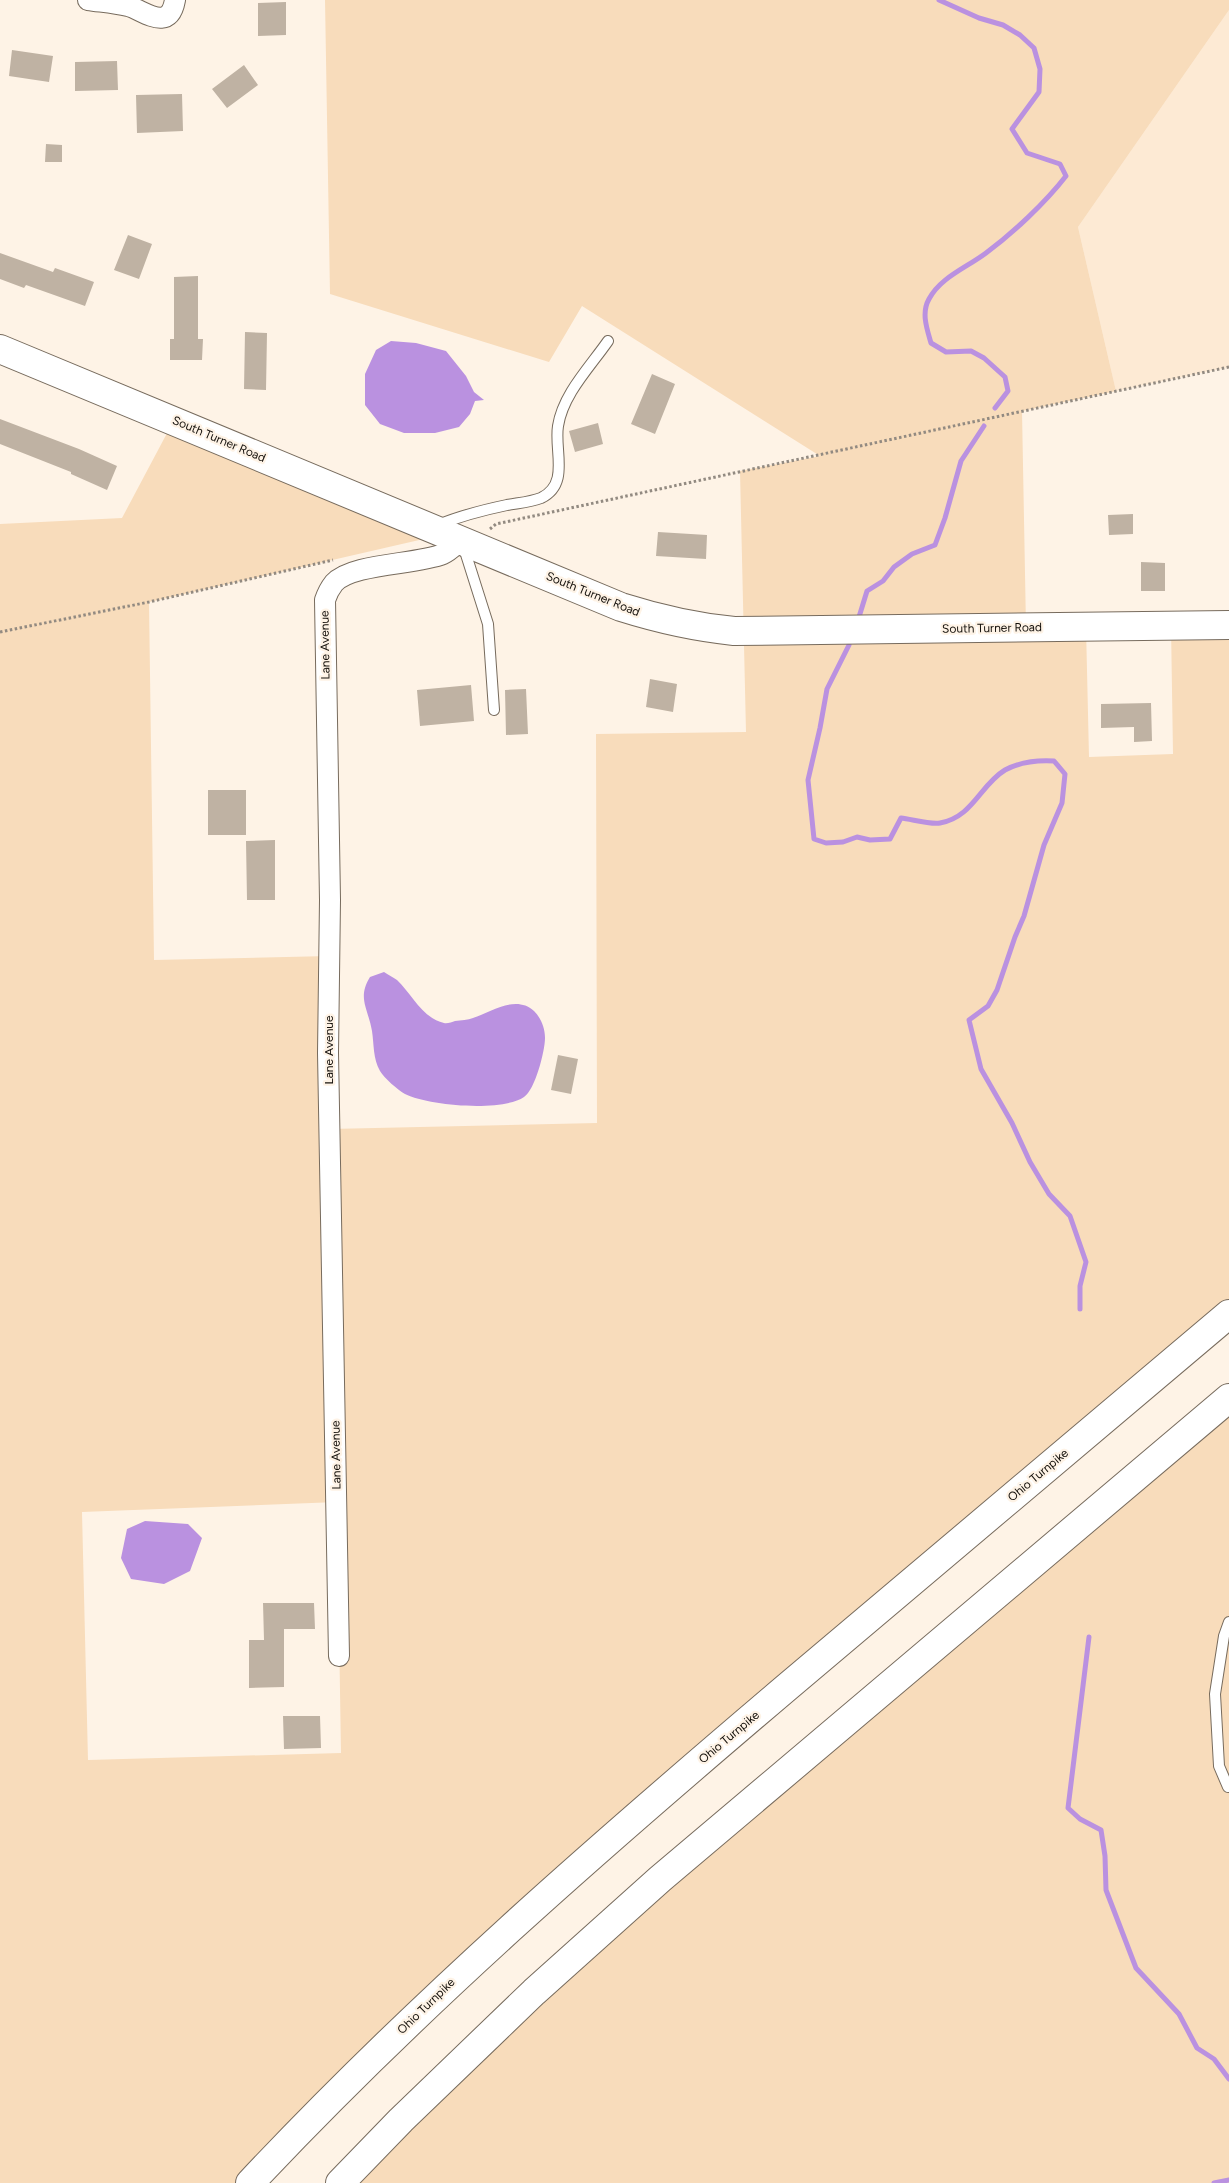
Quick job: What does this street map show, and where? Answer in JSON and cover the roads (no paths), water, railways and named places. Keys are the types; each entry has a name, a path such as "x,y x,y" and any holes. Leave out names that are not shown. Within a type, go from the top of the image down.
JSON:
{"main road":[{"name":"South Turner Road","path":"0,349 621,607 668,622 734,631 1229,625"},
{"name":"Ohio Turnpike","path":"250,2183 427,2005 615,1833 1229,1314"},
{"path":"340,2183 401,2120 534,1992 660,1879 1229,1398"}],"street":[{"path":"88,0 123,5 138,9 150,17 158,18 167,15 173,8 175,0"},
{"name":"Lane Avenue","path":"339,1656 328,1052 330,900 325,600 334,582 342,577 360,570 428,559 445,553 461,540"}],"lane":[{"path":"432,528 459,516 540,498 553,489 559,477 558,428 561,412 569,397 608,341"},
{"path":"461,540 488,624 494,710"},
{"path":"1228,1787 1219,1766 1216,1694 1224,1636 1229,1622"}],"waterway":[{"path":"939,0 979,18 1003,25 1020,35 1034,48 1040,69 1039,92 1012,129 1027,153 1060,164 1066,176 1039,207 1007,236 940,285 929,299 925,310 931,343 946,352 971,351 984,358 1005,377 1008,391 995,408"},
{"path":"859,617 867,591 883,581 894,567 912,554 935,545 945,518 961,461 984,426"},
{"path":"849,645 827,689 808,780 814,839 826,843 843,842 857,837 870,840 890,839 901,818 926,823 940,823 951,820 968,808 996,776 1011,767 1023,763 1054,761 1065,774 1062,803 1044,845 1024,916 997,990 988,1006 969,1020 981,1069 1049,1194 1070,1216 1086,1262 1080,1286 1080,1309"},
{"path":"1089,1637 1068,1808 1080,1819 1101,1830 1105,1856 1106,1890 1136,1968 1179,2014 1197,2048 1214,2059 1229,2079"},
{"path":"1214,2183 1229,2180"}]}
